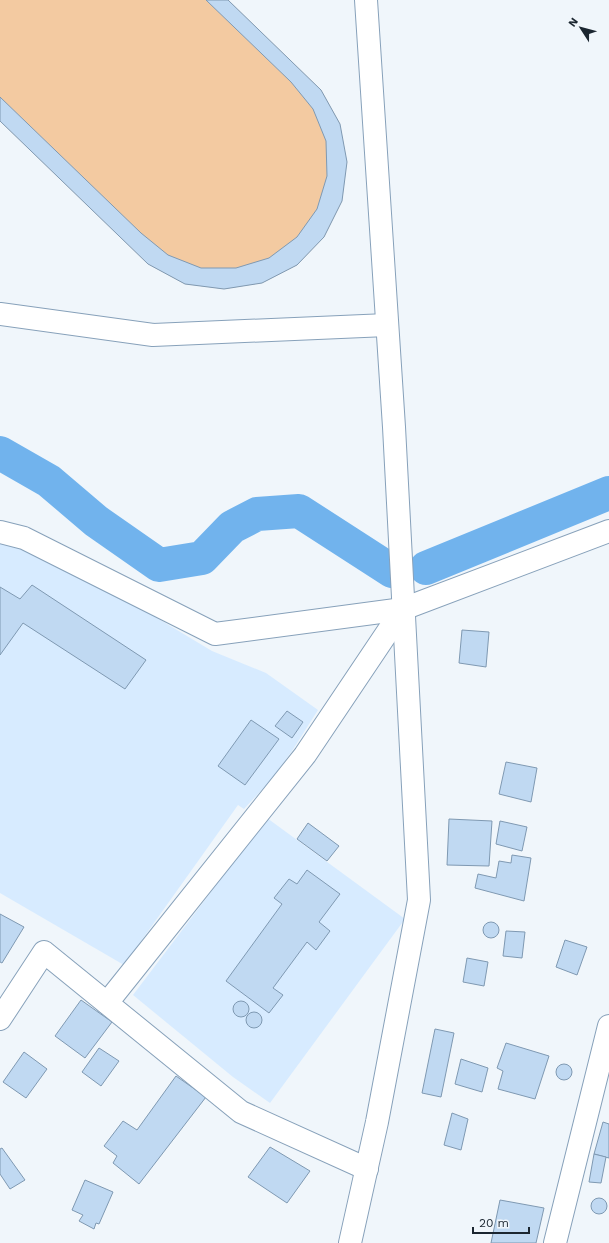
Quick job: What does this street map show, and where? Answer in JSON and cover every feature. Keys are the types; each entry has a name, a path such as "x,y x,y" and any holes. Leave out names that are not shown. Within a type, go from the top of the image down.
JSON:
{"street":[{"path":"350,1243 378,1115 419,900 388,325 366,0"},
{"path":"0,314 153,335 388,325"},
{"path":"0,532 24,538 215,634 403,609 609,531"},
{"path":"107,1003 305,755 403,609"},
{"path":"0,1019 44,952 241,1112 367,1169"},
{"path":"555,1243 609,1026"}],"shaded area":[{"path":"0,0 228,0 321,90 340,124 342,201 324,237 297,265 262,283 224,289 185,284 148,264 0,121"},
{"path":"0,533 112,591 212,651 266,673 318,710 292,751 271,780 244,809 238,805 124,965 0,893"},
{"path":"267,818 405,919 270,1103 233,1077 133,995"}],"building":[{"path":"206,0 228,0 321,90 340,124 347,162 342,201 324,237 297,265 262,283 224,289 185,284 148,264 0,121 0,97 141,233 168,255 201,268 236,268 269,258 297,237 317,209 327,176 326,141 313,109 291,82"},
{"path":"32,585 146,660 125,689 23,623 0,655 0,587 20,599"},
{"path":"462,630 489,632 486,667 459,663"},
{"path":"287,711 303,722 292,738 275,726"},
{"path":"251,720 279,739 245,785 218,766"},
{"path":"506,762 537,768 531,802 499,794"},
{"path":"449,819 492,821 489,866 447,865"},
{"path":"500,821 527,827 522,851 496,844"},
{"path":"308,823 339,846 327,861 297,839"},
{"path":"512,855 531,858 524,901 475,888 478,874 496,878 499,861 511,863"},
{"path":"307,870 340,894 319,922 330,931 316,950 307,942 273,988 283,995 269,1013 226,981 282,904 274,898 289,879 297,884"},
{"path":"0,914 24,927 2,963 0,962"},
{"path":"491,922 497,924 499,930 497,936 491,938 485,936 483,930 485,924"},
{"path":"506,931 525,932 522,958 503,956"},
{"path":"565,940 587,947 577,975 556,967"},
{"path":"467,958 488,962 484,986 463,982"},
{"path":"81,1000 112,1022 85,1058 55,1036"},
{"path":"238,1001 244,1001 249,1006 247,1015 244,1017 238,1017 233,1012 233,1006"},
{"path":"251,1012 257,1012 262,1017 260,1026 257,1028 251,1028 246,1023 246,1017"},
{"path":"435,1029 454,1033 441,1097 422,1093"},
{"path":"506,1043 549,1056 535,1099 498,1089 503,1071 497,1068"},
{"path":"99,1048 119,1061 101,1086 82,1072"},
{"path":"24,1052 47,1069 26,1098 3,1082"},
{"path":"461,1059 488,1068 482,1092 455,1084"},
{"path":"564,1064 570,1066 572,1072 570,1078 564,1080 558,1078 556,1072 558,1066"},
{"path":"176,1076 206,1097 139,1184 113,1163 117,1156 104,1146 123,1121 137,1130"},
{"path":"452,1113 468,1119 461,1150 444,1145"},
{"path":"603,1122 609,1124 609,1158 594,1154"},
{"path":"270,1147 310,1171 287,1203 248,1177"},
{"path":"2,1148 25,1180 10,1189 0,1174 0,1149"},
{"path":"594,1154 606,1157 601,1183 589,1182"},
{"path":"85,1180 113,1192 99,1224 96,1223 94,1229 79,1221 83,1215 72,1210"},
{"path":"599,1198 605,1200 607,1206 605,1212 599,1214 593,1212 591,1206 593,1200"},
{"path":"500,1200 544,1208 536,1243 491,1243"}],"waterway":[{"path":"0,453 49,481 96,521 159,565 202,558 232,527 257,514 299,511 392,571"},
{"path":"426,568 609,493"}]}
